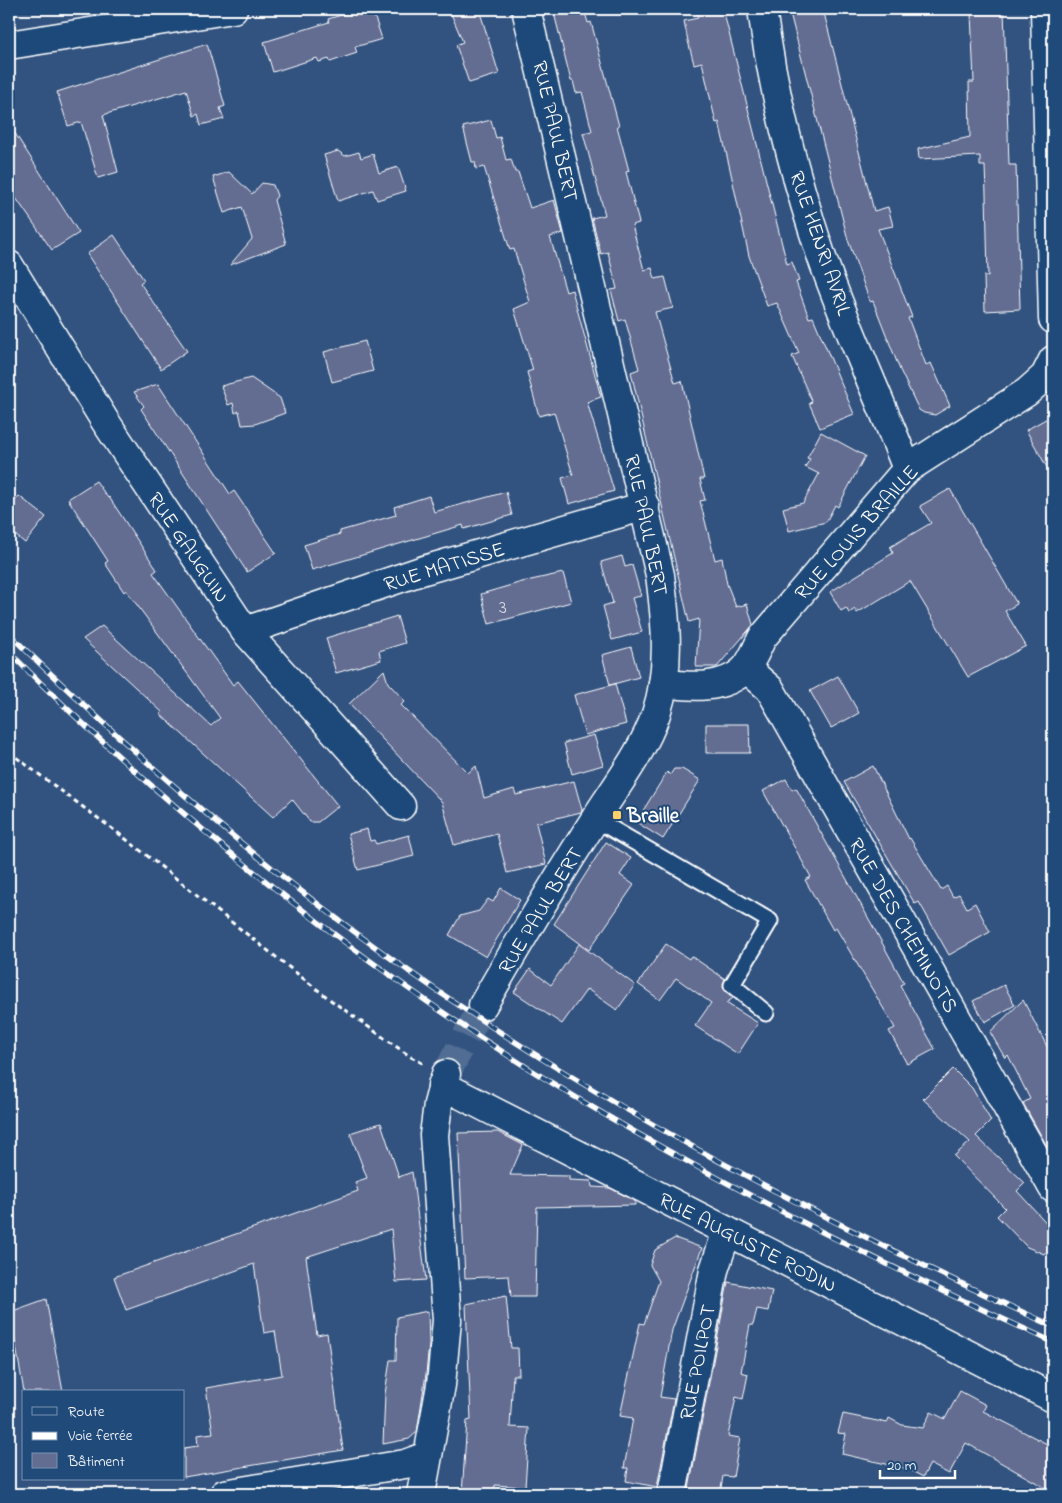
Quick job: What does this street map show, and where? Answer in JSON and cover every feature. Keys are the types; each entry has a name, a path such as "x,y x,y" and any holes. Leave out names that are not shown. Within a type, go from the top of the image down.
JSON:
{"street":[{"path":"9,45 226,12 233,9"},
{"name":"RUE PAUL BERT","path":"483,1005 595,819 641,747 656,715 663,683 666,649 665,612 660,575 645,506 526,9"},
{"name":"RUE HENRI AVRIL","path":"762,9 771,72 784,134 822,256 906,469"},
{"path":"1045,9 1053,319"},
{"name":"RUE GAUGUIN","path":"9,265 106,422 245,631 401,806"},
{"name":"RUE LOUIS BRAILLE","path":"663,683 686,686 716,684 730,681 746,668 762,638 906,469 1027,392 1045,376 1053,360"},
{"name":"RUE MATISSE","path":"245,631 424,570 645,506"},
{"name":"RUE DES CHEMINOTS","path":"746,668 770,689 1053,1188"},
{"path":"421,1494 441,1385 447,1320 434,1135 444,1080"},
{"name":"RUE AUGUSTE RODIN","path":"444,1080 727,1231 1053,1398"},
{"name":"RUE POILPOT","path":"672,1494 714,1270 727,1231"},
{"path":"224,1494 405,1464 427,1456"}],"lane":[{"path":"595,819 770,922 732,985 766,1013"}],"path":[{"path":"9,752 122,836 332,1001 444,1080"}],"building":[{"path":"361,9 372,9 382,39 355,47 357,53 330,62 329,59 319,62 317,58 273,72 264,42 329,22 328,19"},
{"path":"449,9 479,9 499,74 469,83 456,45 463,42"},
{"path":"553,9 584,9 588,23 591,22 629,171 626,172 639,223 632,225 644,270 652,268 655,279 665,277 673,308 655,312 675,383 682,381 704,479 700,479 705,500 700,501 715,560 722,558 727,584 736,607 747,604 753,625 717,667 696,667 699,619 689,622 631,372 639,369 625,319 619,321 611,290 617,289 608,252 601,254 592,218 605,215 583,133 592,131 582,92 576,93 573,81 571,81"},
{"path":"696,9 723,9 787,264 792,262 799,281 796,282 809,318 813,317 854,414 820,428 809,403 812,402 792,356 799,353 777,303 767,306 749,256 719,122 716,123 702,62 694,64 688,41 684,21 698,18"},
{"path":"789,9 823,9 874,211 888,207 893,226 878,229 912,317 908,318 926,365 931,363 950,406 935,415 919,410 900,370 873,301 870,302 848,240"},
{"path":"973,9 1004,9 1009,165 1016,165 1020,309 985,311 984,276 988,276 986,194 985,166 980,166 980,156 919,159 918,149 970,137 969,82 974,82 971,13 973,13"},
{"path":"207,44 225,106 220,108 224,119 201,125 198,114 194,116 186,90 103,115 118,172 98,178 81,122 68,126 57,92"},
{"path":"491,120 496,138 500,137 506,160 511,159 515,172 518,172 530,208 554,200 563,233 550,237 566,292 572,290 601,397 587,402 614,491 569,504 562,478 573,475 554,412 539,416 527,372 533,370 514,309 530,302 514,249 510,250 484,167 476,169 475,162 472,162 463,127"},
{"path":"9,124 79,233 52,250 9,188"},
{"path":"338,151 345,156 359,152 361,158 373,154 379,173 398,167 406,191 377,200 373,190 338,201 324,155"},
{"path":"229,172 252,194 262,183 273,185 277,196 274,200 286,244 230,265 252,239 242,207 224,213 213,177"},
{"path":"114,235 144,280 140,283 187,351 161,369 87,254"},
{"path":"365,341 373,371 332,382 324,352"},
{"path":"251,378 280,398 285,413 255,424 242,425 239,411 235,413 233,403 228,405 221,386"},
{"path":"158,384 230,494 234,491 276,553 247,572 141,409 144,406 134,392"},
{"path":"1053,415 1053,478 1026,430"},
{"path":"821,432 865,456 838,507 835,505 826,522 789,531 783,508 803,503 819,474 805,467 810,459 807,458"},
{"path":"96,481 109,497 157,570 153,573 233,685 238,681 338,806 318,822 310,822 292,799 273,817 160,714 162,712 83,639 102,626 211,726 220,718 126,590 124,592 105,563 108,561 68,499"},
{"path":"950,489 1017,604 1005,611 1026,646 968,677 910,581 857,613 855,609 849,613 846,608 841,611 830,592 893,553 890,547 931,523 920,506"},
{"path":"506,492 512,515 464,529 463,525 312,570 304,545 340,534 340,531 396,515 394,507 429,496 434,512"},
{"path":"19,496 46,517 25,543 9,530 9,508"},
{"path":"622,556 625,567 632,565 641,596 632,598 642,632 612,640 603,606 613,603 601,562"},
{"path":"563,573 571,602 489,624 481,594"},
{"path":"397,616 405,643 379,651 381,660 336,673 326,638"},
{"path":"631,647 639,677 610,685 602,655"},
{"path":"384,670 388,683 405,701 401,705 468,773 476,766 484,798 514,789 516,795 574,781 581,812 536,823 546,864 507,873 497,834 454,845 442,802 349,704"},
{"path":"838,676 859,713 831,728 810,691"},
{"path":"615,684 626,724 585,735 574,695"},
{"path":"706,724 749,724 750,753 706,753"},
{"path":"594,735 603,765 572,774 564,743"},
{"path":"873,766 909,839 941,890 947,886 953,897 959,894 967,908 975,903 990,932 949,955 919,902 915,904 844,782"},
{"path":"674,769 682,769 700,780 663,839 636,822 667,772 670,775"},
{"path":"786,779 792,790 796,788 875,930 904,983 900,985 935,1049 907,1064 889,1031 895,1028 836,928 833,930 805,880 811,877 763,791"},
{"path":"367,829 370,841 374,840 376,844 409,835 414,856 358,870 348,834"},
{"path":"606,842 631,858 620,875 634,885 589,950 554,924"},
{"path":"501,888 520,900 486,957 449,935 460,916 479,911 488,899 493,902"},
{"path":"579,944 635,985 617,1010 587,989 562,1024 514,992 530,969 551,985"},
{"path":"666,944 689,959 691,956 725,979 723,988 733,998 726,1003 758,1023 738,1054 695,1026 711,1003 676,978 660,1000 638,984"},
{"path":"1004,985 1015,1005 985,1022 973,1001"},
{"path":"1023,1000 1053,1058 1053,1157 1023,1103 1030,1099 1008,1055 1005,1058 990,1032"},
{"path":"953,1069 972,1088 991,1121 976,1136 1025,1183 1017,1191 1053,1230 1053,1245 1044,1254 1027,1247 997,1216 1005,1208 954,1156 970,1142 923,1099"},
{"path":"381,1123 399,1177 412,1172 426,1280 396,1282 391,1229 306,1257 317,1335 327,1333 343,1450 185,1477 185,1448 198,1446 197,1435 213,1433 206,1388 282,1375 275,1331 264,1333 254,1264 126,1310 114,1277 358,1191 355,1182 367,1178 350,1133"},
{"path":"498,1132 523,1145 510,1175 569,1176 569,1180 591,1181 592,1187 610,1188 635,1201 635,1205 537,1207 535,1297 511,1297 509,1276 465,1278 458,1133"},
{"path":"675,1238 702,1248 672,1330 660,1397 674,1399 657,1487 626,1481 628,1468 624,1468 633,1418 620,1416 640,1323 644,1324 659,1281 650,1265 655,1250"},
{"path":"728,1282 772,1291 768,1311 757,1309 753,1325 750,1325 741,1372 748,1374 743,1399 736,1397 728,1436 740,1438 733,1477 723,1476 720,1494 688,1494"},
{"path":"506,1296 511,1348 518,1348 519,1375 513,1375 510,1427 529,1428 525,1487 495,1485 494,1494 462,1494 467,1421 471,1420 466,1304"},
{"path":"46,1299 63,1390 24,1390 10,1312"},
{"path":"428,1311 429,1344 417,1432 409,1439 383,1444 385,1394 390,1360 396,1360 397,1317"},
{"path":"960,1391 986,1405 983,1411 1053,1447 1053,1492 966,1443 949,1474 930,1464 923,1477 908,1469 842,1454 846,1434 838,1433 843,1414 887,1423 889,1418 902,1425 923,1428 931,1412 945,1419"}],"tunnel":[{"path":"446,1074 483,1005"}],"railway":[{"path":"9,634 62,685 171,783 284,878 342,923 463,1008 605,1097 752,1179 901,1255 1053,1326"},
{"path":"9,652 103,742 250,869 353,948 481,1038 639,1135 720,1179 886,1263 1053,1342"}],"place":[{"name":"Braille","path":"617,815"}]}
